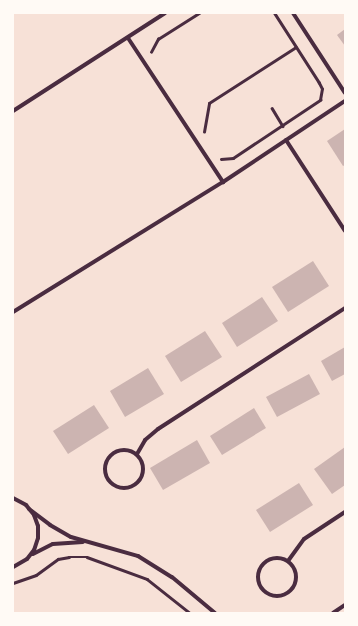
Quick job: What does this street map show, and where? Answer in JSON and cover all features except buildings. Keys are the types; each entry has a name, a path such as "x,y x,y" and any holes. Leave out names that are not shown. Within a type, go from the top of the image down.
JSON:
{"street":[{"path":"13,111 165,13"},
{"path":"293,13 345,93"},
{"path":"128,38 223,182"},
{"path":"13,312 223,182 345,100"},
{"path":"286,140 345,230"},
{"path":"137,454 145,440 158,429 345,308"},
{"path":"124,449 137,454 143,463 140,481 130,487 112,484 108,479 105,466 111,454 124,449"},
{"path":"13,498 60,532 88,542 116,547 149,562 215,613"},
{"path":"29,509 38,526 38,538 30,556"},
{"path":"288,561 304,539 345,512"},
{"path":"13,567 53,544 88,542"},
{"path":"271,558 288,561 296,572 295,585 286,594 279,596 266,592 259,582 262,565 271,558"},
{"path":"333,613 345,605"}],"path":[{"path":"151,56 151,50 158,40 199,13"},
{"path":"216,155 222,159 233,158 316,105 322,94 319,83 274,13"},
{"path":"199,130 203,137 209,103 296,47"},
{"path":"272,108 283,126"},
{"path":"13,583 36,575 58,559 87,558 147,579 190,613"}]}
